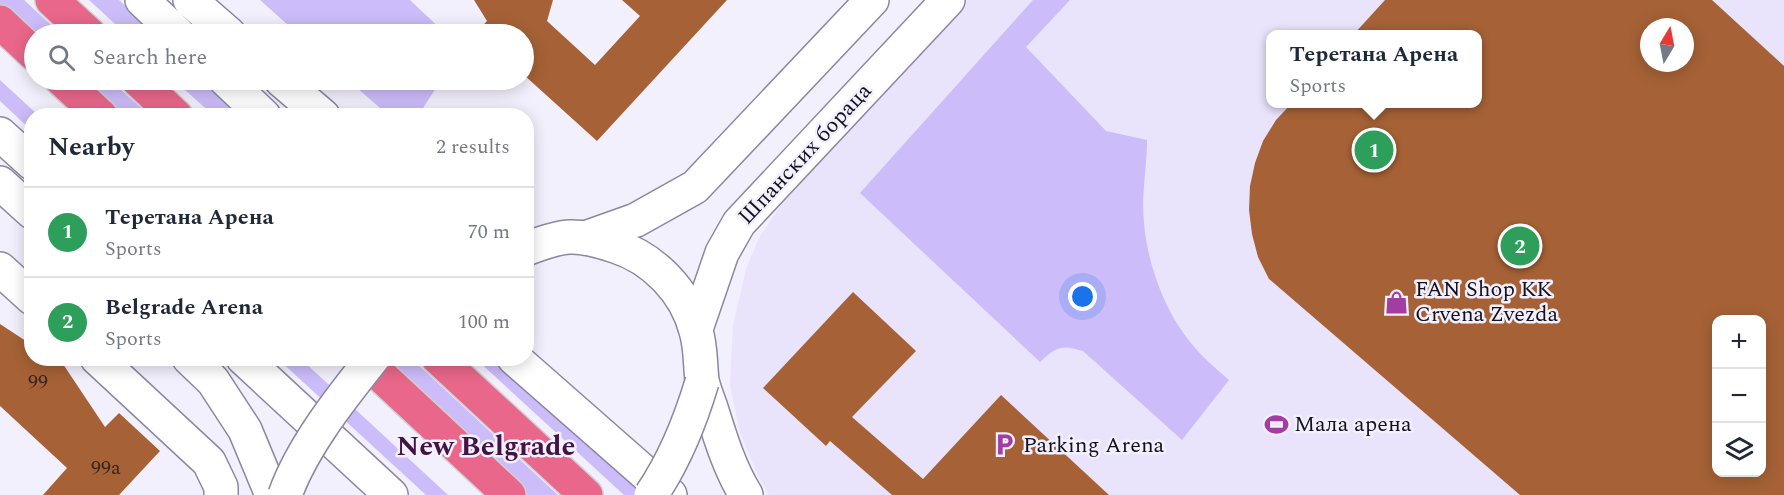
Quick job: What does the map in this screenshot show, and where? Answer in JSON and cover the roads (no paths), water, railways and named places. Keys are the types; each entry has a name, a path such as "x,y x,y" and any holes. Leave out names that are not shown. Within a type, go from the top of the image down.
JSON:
{"highway":[{"path":"52,0 78,24"},
{"path":"0,22 24,45"},
{"path":"73,90 92,108"},
{"path":"149,90 168,108"},
{"path":"371,366 509,495"},
{"path":"447,366 586,495"}],"street":[{"path":"142,0 167,24"},
{"path":"190,0 218,24"},
{"path":"535,240 588,237 636,220 695,187 872,0"},
{"name":"Шпанских бораца","path":"696,329 722,252 739,223 948,0"},
{"path":"237,90 256,108"},
{"path":"293,90 314,108"},
{"path":"0,134 24,156"},
{"path":"0,183 24,205"},
{"path":"588,237 633,252 647,261 682,296 696,329 701,355 702,382 723,445 738,482 746,495"},
{"path":"0,269 24,291"},
{"path":"106,366 209,462 221,487 221,495"},
{"path":"197,366 213,381 245,430 272,495"},
{"path":"252,366 391,495"},
{"path":"285,495 304,456 367,366"},
{"path":"523,366 670,495"},
{"path":"651,495 678,448 693,413 702,382"}],"place":[{"name":"Теретана Арена","path":"1374,150"},
{"name":"Belgrade Arena","path":"1520,246"},
{"name":"FAN Shop KK Crvena Zvezda","path":"1397,302"},
{"name":"Мала арена","path":"1276,424"},
{"name":"Parking Arena","path":"1005,445"}],"district":[{"name":"New Belgrade","path":"486,446"}]}
